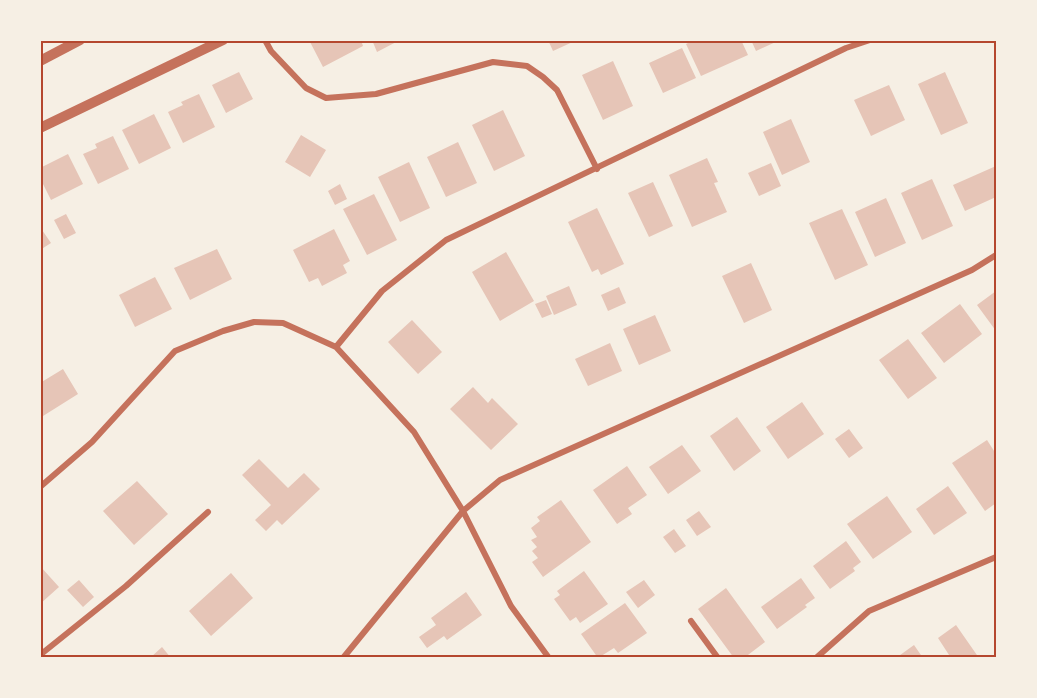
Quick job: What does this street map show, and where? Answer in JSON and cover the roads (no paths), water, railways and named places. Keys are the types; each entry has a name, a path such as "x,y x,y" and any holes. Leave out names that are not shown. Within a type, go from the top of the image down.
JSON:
{"street":[{"path":"40,61 80,40"},
{"path":"40,128 223,40"},
{"path":"266,40 271,51 306,88 326,98 376,94 493,62 527,66 557,90 597,169"},
{"path":"336,347 382,291 446,240 846,48 870,40"},
{"path":"343,657 463,511 500,480 972,270 996,255"},
{"path":"40,487 92,442 175,351 223,331 254,322 283,323 336,347 414,432 463,511 511,606 549,657"},
{"path":"40,655 126,586 208,512"},
{"path":"816,657 869,611 996,557"},
{"path":"691,621 718,657"}]}
